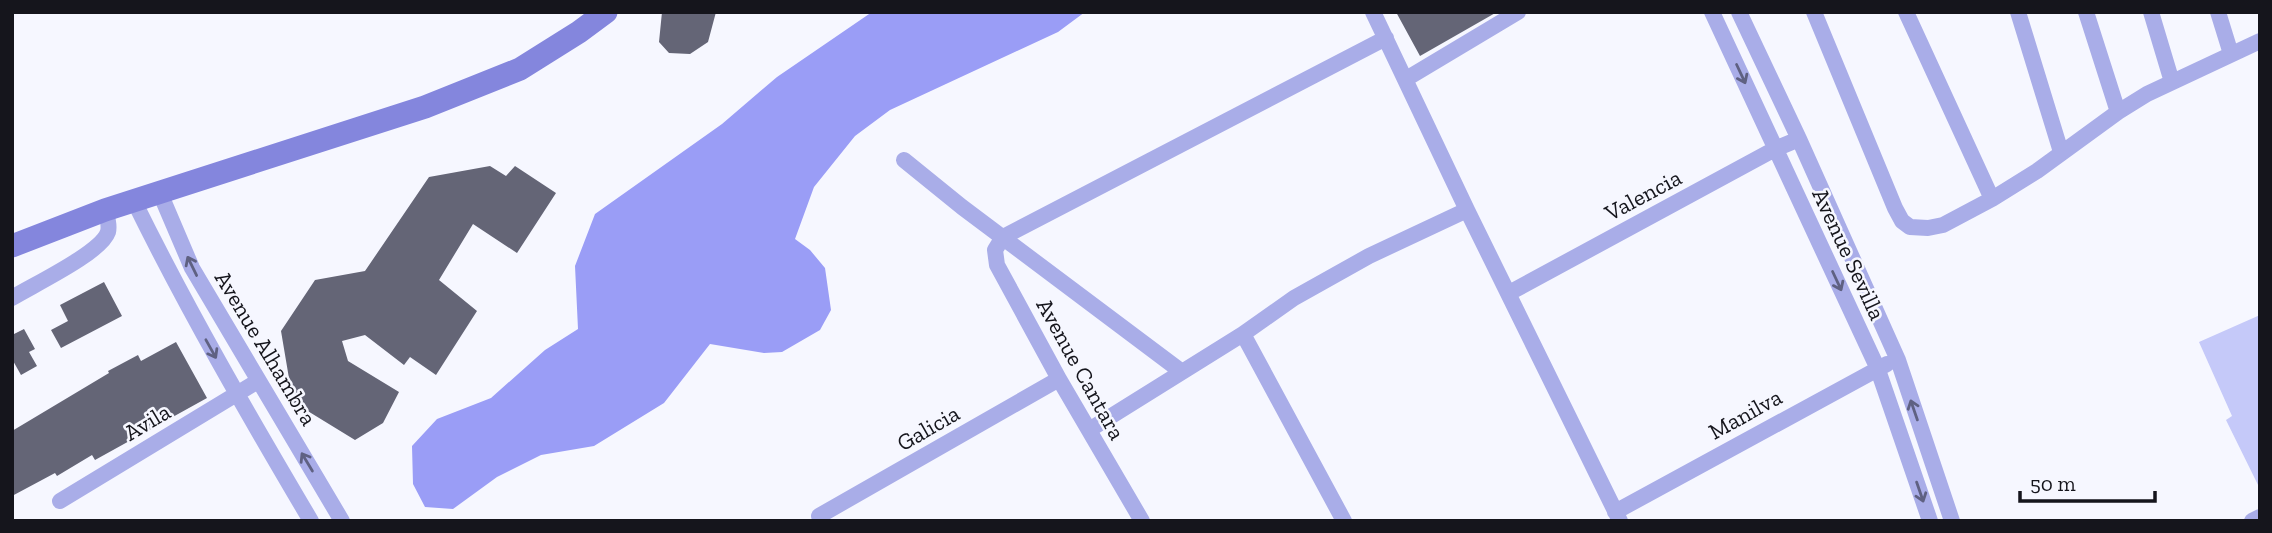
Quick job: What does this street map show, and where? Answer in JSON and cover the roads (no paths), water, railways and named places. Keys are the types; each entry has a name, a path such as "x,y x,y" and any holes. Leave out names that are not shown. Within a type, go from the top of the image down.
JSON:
{"street":[{"path":"12,246 105,210 425,107 520,69 606,12"},
{"path":"1373,12 1618,516"},
{"path":"1406,79 1518,12"},
{"name":"Avenue Sevilla","path":"1712,12 1877,367 1930,521"},
{"name":"Avenue Sevilla","path":"1738,12 1799,139 1898,360 1952,521"},
{"path":"1814,12 1866,142 1902,221 1917,229 1943,225 1992,199 2037,171 2118,112 2172,82 2260,41"},
{"path":"1906,12 1992,199"},
{"path":"2018,12 2061,152"},
{"path":"2086,12 2118,112"},
{"path":"2151,12 2172,82"},
{"path":"2218,12 2231,54"},
{"path":"1003,237 1386,38"},
{"name":"Valencia","path":"1509,293 1775,149 1799,139"},
{"path":"904,160 1182,372"},
{"name":"Avenue Alhambra","path":"160,193 192,268 342,521"},
{"name":"Avenue Alhambra","path":"134,201 236,395 312,521"},
{"path":"12,298 93,251 107,235 109,227 105,210"},
{"path":"1089,430 1243,334 1294,298 1369,256 1467,210"},
{"name":"Avenue Cantara","path":"1003,237 995,250 998,265 1059,379 1142,521"},
{"path":"1243,334 1344,521"},
{"name":"Manilva","path":"1618,516 1877,367 1898,360"},
{"name":"Galicia","path":"819,516 1059,379"},
{"name":"Avila","path":"60,501 258,381"},
{"path":"2252,521 2260,517"}],"water":[{"path":"872,12 1085,12 1058,32 890,110 855,136 814,187 795,239 810,250 825,268 831,310 820,330 782,352 764,353 710,344 664,403 594,446 541,455 497,477 453,509 425,507 413,484 412,446 437,419 491,398 545,350 578,329 575,266 595,214 722,124 777,77"}]}
